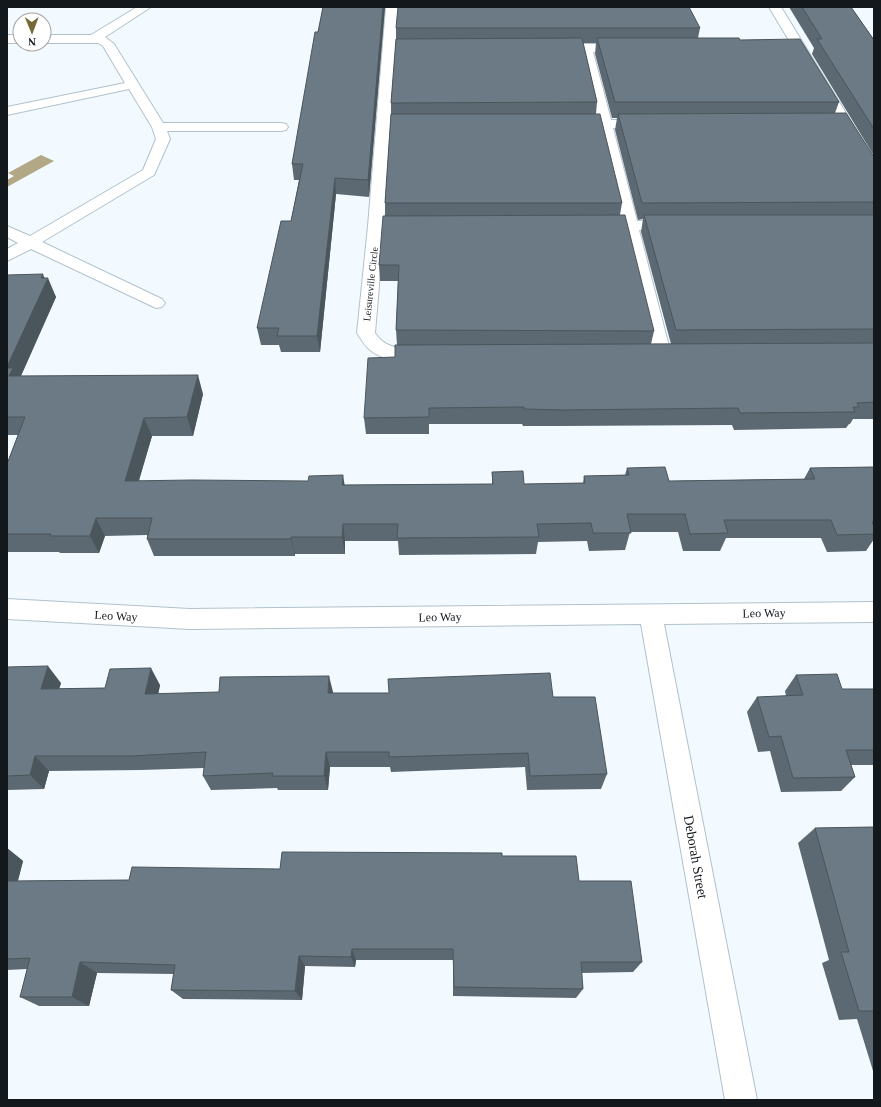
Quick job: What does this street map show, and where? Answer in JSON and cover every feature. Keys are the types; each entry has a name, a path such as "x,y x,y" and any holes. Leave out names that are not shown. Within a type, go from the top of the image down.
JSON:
{"street":[{"path":"93,39 145,7"},
{"name":"Leisureville Circle","path":"392,7 382,125 384,226 366,334 376,348 387,354 408,356 442,355"},
{"path":"775,7 874,171"},
{"path":"7,256 149,172 163,139 159,127 108,44 101,39 52,39"},
{"path":"546,48 641,48"},
{"path":"586,48 662,354"},
{"path":"784,48 800,48"},
{"path":"388,49 404,49"},
{"path":"7,111 132,85"},
{"path":"382,125 398,124"},
{"path":"557,124 659,124"},
{"path":"830,124 845,124"},
{"path":"159,127 282,127"},
{"path":"582,226 685,225"},
{"path":"7,231 156,303"},
{"name":"Leo Way","path":"7,609 190,619 874,612"},
{"name":"Deborah Street","path":"651,614 741,1100"}],"shaded area":[{"path":"41,155 54,161 7,187 7,180 14,176 8,173"}],"building":[{"path":"323,7 383,7 368,180 335,178 317,336 277,336 279,328 257,328 281,221 291,221 303,164 292,164 315,32 318,32"},
{"path":"398,7 689,7 700,28 396,28"},
{"path":"802,7 851,7 874,40 874,129 817,39 822,39"},
{"path":"582,38 597,102 391,103 396,39"},
{"path":"597,38 739,38 740,40 800,39 839,102 615,102"},
{"path":"846,113 874,157 874,202 642,203 618,114"},
{"path":"391,114 600,114 622,203 385,203"},
{"path":"625,215 654,331 396,330 399,265 379,265 383,216"},
{"path":"644,215 874,215 874,329 676,330"},
{"path":"43,274 41,278 48,278 7,367 7,275"},
{"path":"874,343 874,402 857,403 859,407 853,407 855,412 740,413 738,408 564,410 524,409 524,407 429,408 429,417 364,418 368,358 395,357 395,345"},
{"path":"7,368 13,368 9,376 198,375 187,417 144,418 125,481 308,481 309,476 343,475 342,485 493,484 492,472 523,471 524,484 585,483 584,476 629,475 627,468 665,467 669,481 815,479 810,468 874,467 874,522 872,522 874,526 874,534 837,535 831,520 724,520 728,533 690,534 685,514 627,514 631,533 593,533 591,523 537,524 539,537 397,538 398,524 343,524 342,537 291,537 291,539 147,539 152,518 96,518 90,536 7,534 7,464 25,417 7,417"},
{"path":"48,666 41,689 105,688 110,669 151,668 145,694 219,692 220,677 329,676 328,693 389,693 388,679 550,673 553,697 595,697 607,774 530,776 528,753 389,757 389,752 326,752 324,776 272,776 273,773 203,776 206,752 131,756 35,756 30,775 7,776 7,667"},
{"path":"837,674 842,689 874,689 874,750 846,750 855,777 793,778 781,736 769,737 757,697 803,695 796,675"},
{"path":"874,827 874,1011 859,1011 841,952 849,952 815,828"},
{"path":"282,852 502,853 502,856 576,856 579,881 631,881 642,962 581,962 583,989 454,987 453,949 352,949 351,957 299,956 295,991 171,990 175,965 80,962 72,997 20,997 30,958 7,959 7,881 129,880 132,867 280,869"}]}
